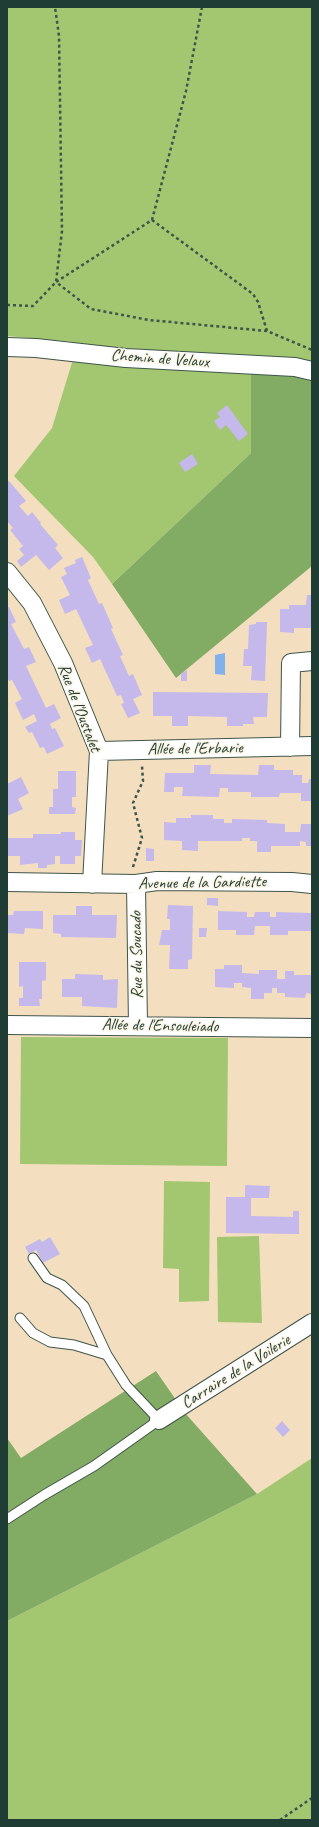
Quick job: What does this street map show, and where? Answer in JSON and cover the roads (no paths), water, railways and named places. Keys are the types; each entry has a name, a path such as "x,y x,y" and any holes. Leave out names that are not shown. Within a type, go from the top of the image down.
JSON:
{"street":[{"name":"Chemin de Velaux","path":"7,347 36,348 126,358 295,367 312,371"},
{"name":"Rue de l'Oustalet","path":"7,572 32,603 63,663 99,751 92,884"},
{"path":"290,747 291,662 312,661"},
{"name":"Allée de l'Erbarie","path":"99,751 312,746"},
{"name":"Avenue de la Gardiette","path":"7,882 131,884 157,881 292,882 312,884"},
{"name":"Rue du Soucado","path":"131,884 138,1026"},
{"name":"Allée de l'Ensouleiado","path":"7,1025 312,1028"},
{"name":"Carraire de la Voilerie","path":"159,1420 312,1323"}],"lane":[{"path":"7,1519 44,1495 94,1466 159,1420 126,1385 107,1355 84,1306 62,1285 47,1278 33,1258"},
{"path":"20,1318 34,1333 50,1342 74,1345 107,1355"}],"water":[{"path":"225,653 225,675 215,674 215,655"}]}
